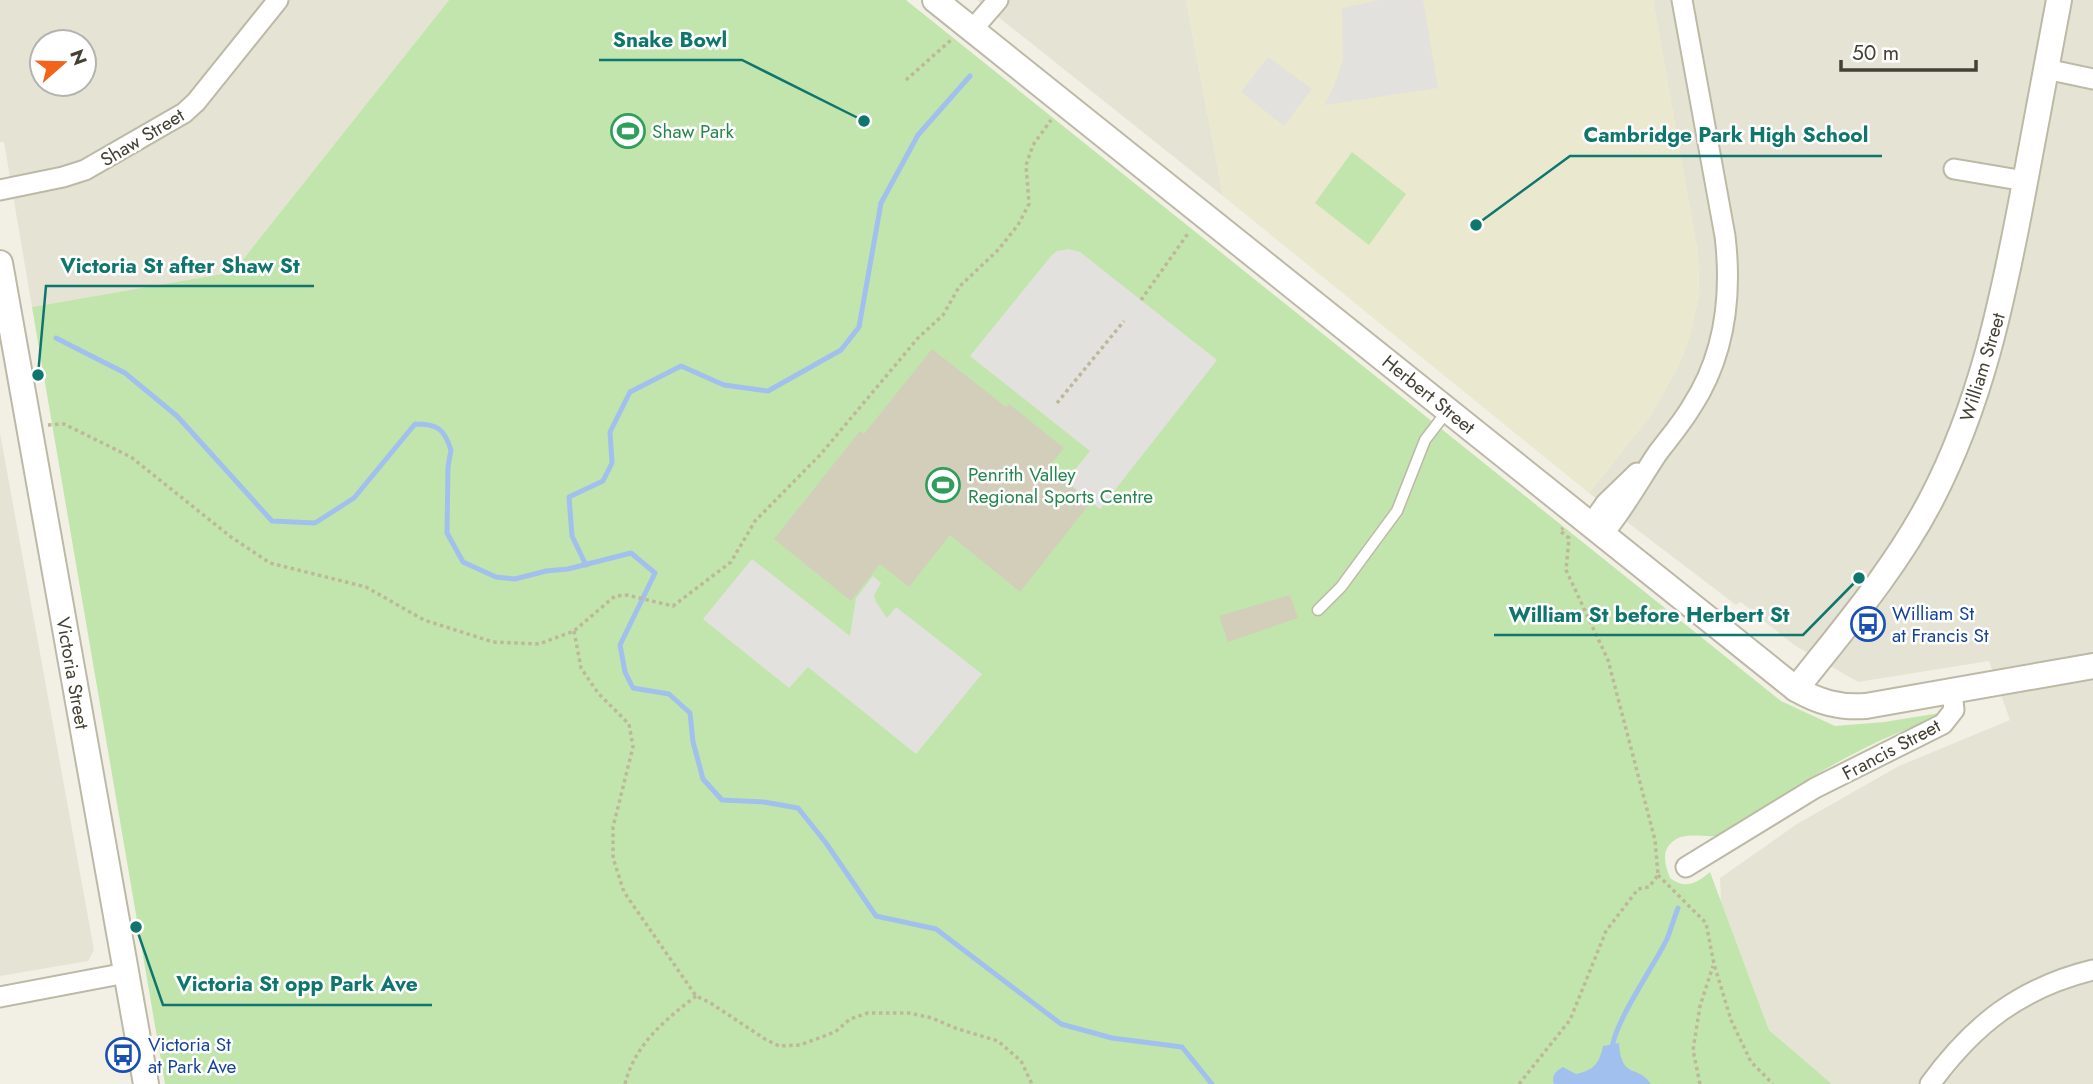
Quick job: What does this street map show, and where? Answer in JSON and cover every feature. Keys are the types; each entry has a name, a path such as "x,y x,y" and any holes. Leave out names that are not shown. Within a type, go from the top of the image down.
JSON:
{"street":[{"name":"Shaw Street","path":"0,190 85,170 184,113 196,102 278,0"},
{"name":"Herbert Street","path":"935,0 1796,689 1824,703 1853,707 1952,692"},
{"path":"968,27 998,0"},
{"path":"1590,523 1608,500 1658,453 1688,412 1708,377 1721,337 1728,285 1724,236 1682,0"},
{"name":"William Street","path":"1796,689 1875,590 1904,548 1955,451 1979,386 1996,328 2059,0"},
{"path":"2046,69 2093,79"},
{"path":"1954,169 2025,181"},
{"name":"Victoria Street","path":"2,274 146,1084"},
{"path":"1952,692 2093,666"},
{"name":"Francis Street","path":"1686,867 1815,788 1943,724 1954,710 1952,692"},
{"path":"1930,1084 1969,1037 1998,1012 2054,981 2093,970"},
{"path":"0,997 126,973"}],"lane":[{"path":"1318,610 1341,587 1397,511 1425,440 1449,409"}],"path":[{"path":"905,80 968,27"},
{"path":"27,418 64,425 131,457 231,537 270,563 366,587 424,620 493,642 539,644 574,631 615,596 627,595 673,606 731,562 755,521 820,455 918,338 943,315 959,288 998,250 1018,225 1029,204 1026,165 1033,145 1065,104"},
{"path":"1140,300 1189,232"},
{"path":"1057,403 1124,321"},
{"path":"1590,523 1560,531 1569,538 1566,570 1608,660 1655,840 1658,875 1706,923 1714,964 1731,1020 1751,1062 1773,1084"},
{"path":"574,631 581,668 598,693 629,724 633,747 613,827 613,858 616,869 624,892 696,996 779,1046 800,1045 835,1032 850,1019 868,1013 909,1013 933,1018 955,1028 999,1041 1021,1061 1032,1084"},
{"path":"1519,1084 1570,1020 1606,931 1638,889 1649,887 1658,875"},
{"path":"1700,1084 1693,1050 1700,1006 1714,964"},
{"path":"625,1084 635,1055 662,1022 696,996"}],"shaded area":[{"path":"0,0 449,0 233,272 32,307 4,142 0,142"},
{"path":"977,0 1186,0 1223,196"},
{"path":"1186,0 1653,0 1698,254 1699,295 1689,339 1677,369 1650,416 1589,493 1223,196"},
{"path":"1379,0 1423,0 1438,88 1324,105 1343,60 1342,8"},
{"path":"1653,0 2093,0 2093,1084 1832,1084 1769,1030 1721,902 1720,878 1797,824 1899,766 2010,720 1989,661 1858,682 1794,645 1741,602 1736,605 1589,493 1650,416 1677,369 1689,339 1699,295 1698,254"},
{"path":"1268,57 1312,89 1284,126 1241,92"},
{"path":"1069,249 1080,252 1217,360 1100,509 1066,481 1090,451 970,356 1051,256 1057,251"},
{"path":"0,433 94,950 88,961 0,976"},
{"path":"752,559 850,636 856,598 873,576 881,583 874,595 876,602 887,618 896,607 982,674 916,754 808,667 789,688 703,619"}],"green space":[{"path":"449,0 906,0 1781,701 1835,726 1940,713 1939,716 1879,741 1825,769 1727,833 1681,837 1667,848 1665,863 1670,878 1675,882 1691,884 1710,872 1769,1030 1832,1084 165,1084 32,307 233,272"},
{"path":"1352,152 1406,194 1369,245 1315,203"}],"water":[{"path":"1619,1043 1623,1062 1651,1084 1554,1084 1556,1072 1563,1067 1576,1074 1587,1070 1597,1062 1603,1046"}],"building":[{"name":"Penrith Valley Regional Sports Centre","path":"932,349 1006,407 1009,404 1064,448 1048,468 1091,502 1020,592 950,535 909,587 880,564 851,601 774,539 860,431 864,434"},
{"path":"1290,595 1298,618 1228,642 1219,616"}],"waterway":[{"path":"586,565 572,536 569,497 603,481 612,463 610,432 630,392 681,366 724,385 768,391 841,350 859,327 881,203 918,135 970,76"},
{"path":"56,338 125,373 177,416 272,521 315,523 354,498 415,424 439,429 446,437 451,450 448,467 447,533 463,562 496,577 515,579 631,553 655,573 620,645 625,672 633,688 669,694 690,713 693,742 703,779 722,800 764,802 798,808 826,843 876,916 936,929 1061,1024 1112,1038 1182,1047 1212,1084"},
{"path":"1612,1050 1619,1025 1667,939 1678,908"}],"place":[{"name":"Snake Bowl","path":"864,121"},
{"name":"Shaw Park","path":"628,131"},
{"name":"Cambridge Park High School","path":"1476,225"},
{"name":"Victoria St after Shaw St","path":"38,375"},
{"name":"Penrith Valley Regional Sports Centre","path":"943,485"},
{"name":"William St before Herbert St","path":"1859,578"},
{"name":"William St at Francis St","path":"1868,624"},
{"name":"Victoria St opp Park Ave","path":"136,927"},
{"name":"Victoria St at Park Ave","path":"123,1055"}]}
